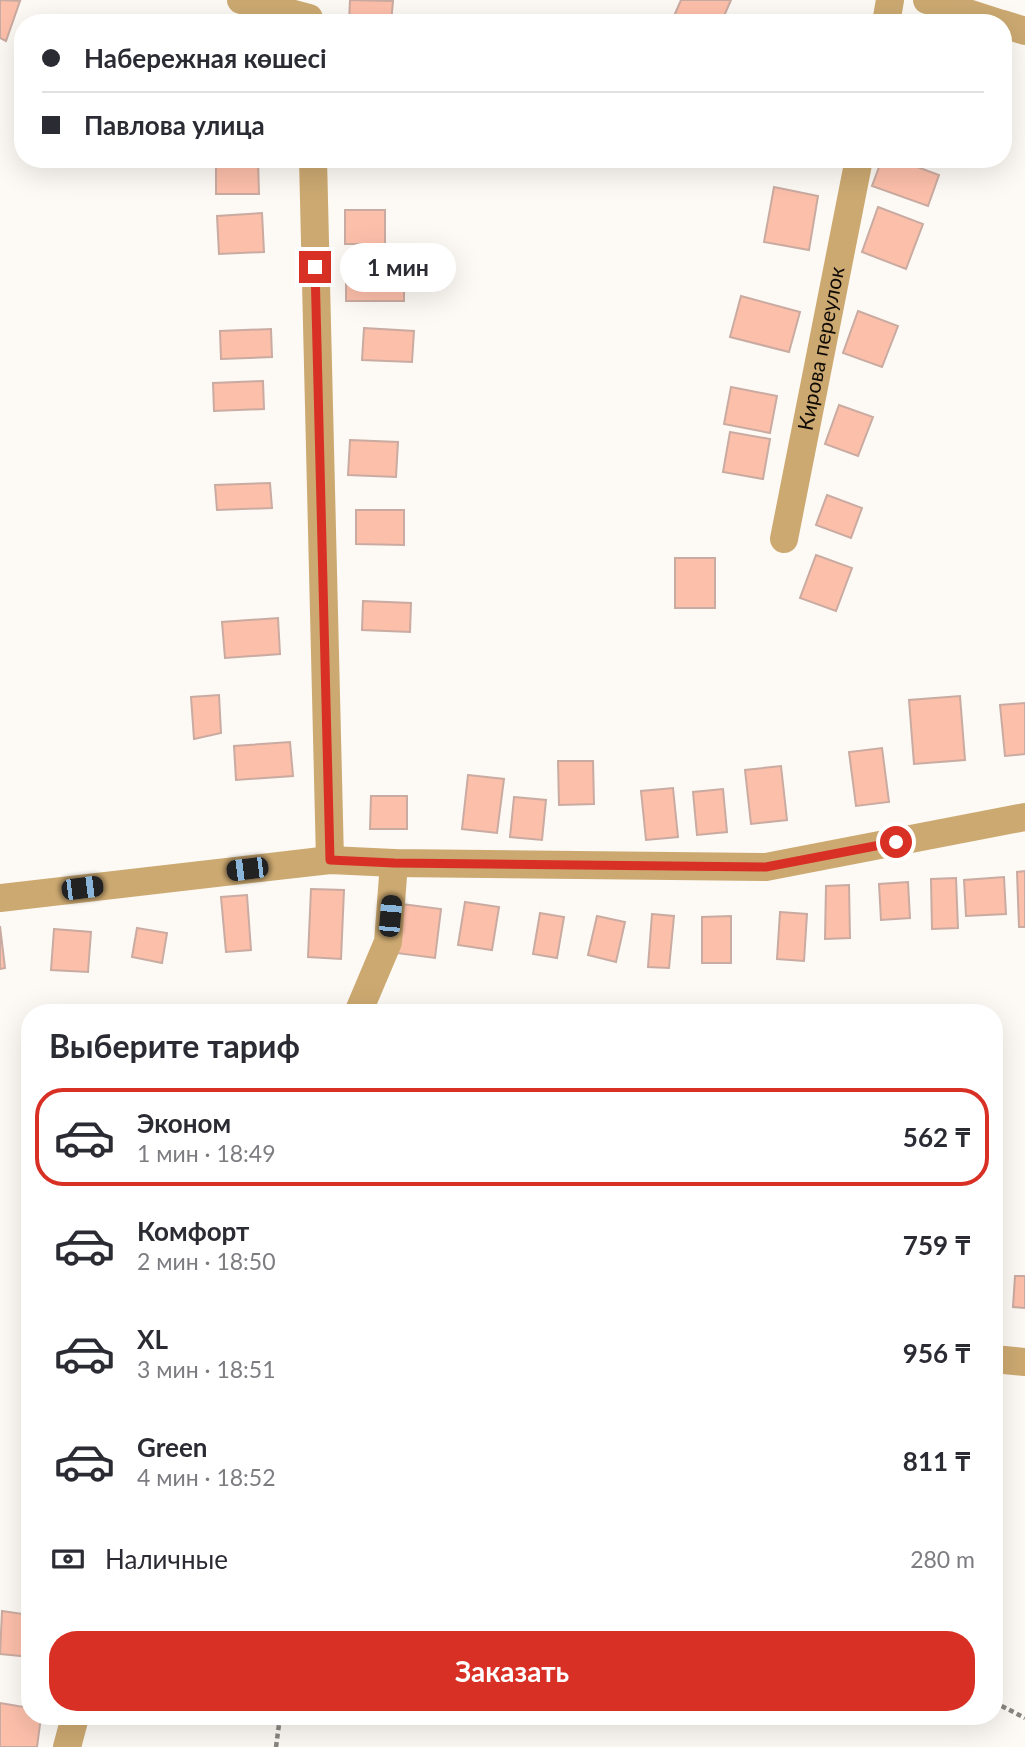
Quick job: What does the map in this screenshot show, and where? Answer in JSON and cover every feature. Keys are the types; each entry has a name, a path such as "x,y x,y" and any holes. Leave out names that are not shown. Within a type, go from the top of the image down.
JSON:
{"street":[{"path":"241,0 308,14"},
{"path":"927,0 972,14"},
{"path":"313,168 330,860"},
{"name":"Кирова переулок","path":"784,539 857,168"},
{"path":"0,898 330,860 766,867 1025,817"},
{"path":"362,1004 388,942 394,863"},
{"path":"1003,1360 1025,1362"},
{"path":"67,1747 73,1725"}],"path":[{"path":"1003,1707 1025,1718"},
{"path":"276,1747 279,1725"}],"building":[{"path":"0,0 20,1 6,41 0,38"},
{"path":"350,0 393,1 392,14 349,14"},
{"path":"681,0 731,0 725,14 675,14"},
{"path":"216,168 258,168 259,194 216,194"},
{"path":"879,168 920,168 939,175 928,206 872,186"},
{"path":"774,187 818,196 809,250 764,242"},
{"path":"878,207 923,224 906,269 862,252"},
{"path":"345,210 385,210 385,244 345,244"},
{"path":"262,213 264,252 219,254 217,216"},
{"path":"346,263 404,263 404,301 346,301"},
{"path":"741,296 800,312 789,352 730,337"},
{"path":"858,311 898,326 882,367 843,353"},
{"path":"364,328 414,331 412,362 362,360"},
{"path":"271,329 272,357 221,359 220,331"},
{"path":"263,381 264,409 214,411 213,383"},
{"path":"731,387 777,396 770,433 724,424"},
{"path":"839,405 873,417 858,456 825,444"},
{"path":"730,432 770,439 763,479 723,472"},
{"path":"350,440 398,442 396,477 348,475"},
{"path":"270,483 272,508 217,510 215,485"},
{"path":"827,495 862,508 851,538 816,525"},
{"path":"356,510 404,510 404,545 356,544"},
{"path":"816,555 852,568 836,611 800,598"},
{"path":"675,558 715,558 715,608 675,608"},
{"path":"363,601 411,603 410,632 362,630"},
{"path":"278,618 280,654 225,658 222,622"},
{"path":"219,695 221,733 194,739 191,697"},
{"path":"960,696 965,760 914,764 909,700"},
{"path":"1025,703 1025,754 1005,756 1000,705"},
{"path":"290,742 293,776 236,780 234,746"},
{"path":"882,748 889,802 856,806 849,752"},
{"path":"558,761 593,761 594,804 559,805"},
{"path":"781,766 787,820 751,824 745,770"},
{"path":"468,775 504,779 497,833 462,829"},
{"path":"673,788 678,837 646,840 641,791"},
{"path":"723,789 727,832 697,835 693,792"},
{"path":"371,796 407,796 407,829 370,829"},
{"path":"514,797 546,800 542,840 510,837"},
{"path":"1025,871 1025,927 1019,927 1017,872"},
{"path":"1004,877 1006,914 966,916 964,880"},
{"path":"956,878 958,928 932,929 931,879"},
{"path":"908,882 910,918 881,920 879,884"},
{"path":"849,885 850,938 825,939 826,886"},
{"path":"311,889 344,890 341,959 308,957"},
{"path":"247,895 251,950 226,952 221,897"},
{"path":"465,902 499,907 492,950 458,945"},
{"path":"402,904 441,909 435,958 396,953"},
{"path":"780,912 807,914 804,961 777,959"},
{"path":"540,913 564,917 557,958 533,954"},
{"path":"652,914 674,916 669,968 648,967"},
{"path":"597,916 625,922 616,962 588,955"},
{"path":"731,916 731,963 702,963 702,917"},
{"path":"0,926 5,968 0,969"},
{"path":"137,928 167,933 162,963 132,957"},
{"path":"54,929 91,932 88,972 51,970"},
{"path":"1015,1276 1025,1276 1025,1308 1013,1307"},
{"path":"2,1611 21,1614 21,1656 0,1654"},
{"path":"0,1703 21,1706 21,1725 40,1725 37,1747 0,1747"}],"route":[{"path":"315,267 330,860 766,867 896,842"}]}
